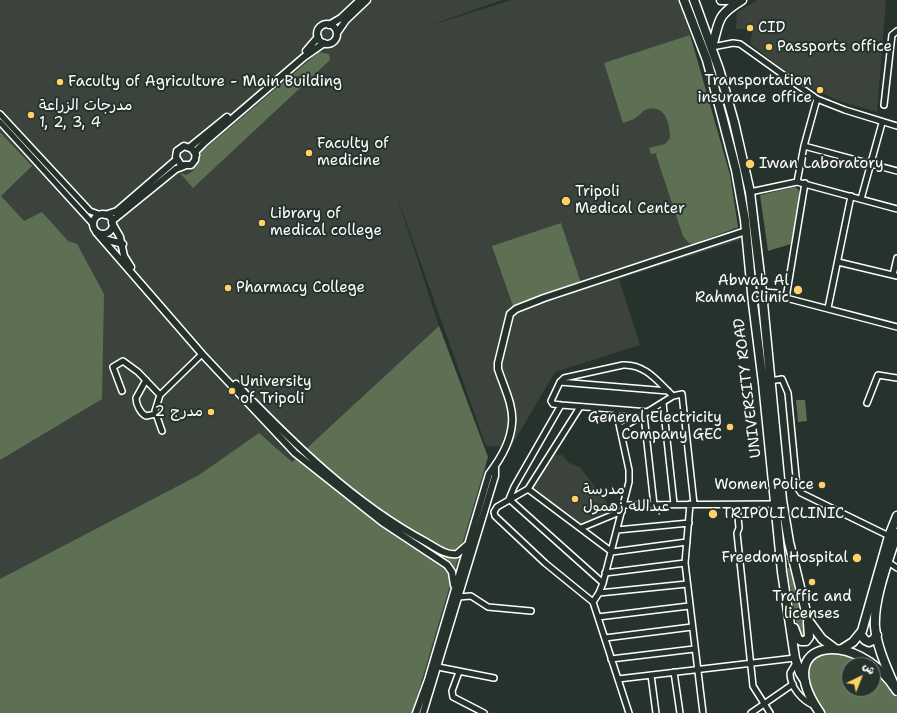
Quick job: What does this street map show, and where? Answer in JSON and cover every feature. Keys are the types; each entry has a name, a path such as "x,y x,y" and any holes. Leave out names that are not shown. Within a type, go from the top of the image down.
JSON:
{"main road":[{"name":"UNIVERSITY ROAD","path":"684,0 706,60 736,170 746,231 752,303 776,504 782,572 796,660 818,711"},
{"name":"UNIVERSITY ROAD","path":"694,0 712,47 734,122 750,192 762,292 783,507 789,542 808,620 822,639 838,648 857,654 875,666 895,688"},
{"path":"721,0 738,0"},
{"path":"712,47 717,23 721,15 742,0"},
{"path":"895,688 876,635 876,612 897,516"},
{"path":"805,681 806,668 813,655 819,650 838,648 853,642 860,635 868,616 893,535"},
{"path":"789,617 796,635 801,641 806,641 809,637 808,620"},
{"path":"860,635 869,642 873,640 876,635"}],"street":[{"path":"190,147 308,50 318,37 320,28 341,18 360,0"},
{"path":"96,232 102,234 107,233 111,229 112,222 176,169 193,163 199,148 205,142 304,58 324,43 333,42 346,20 367,0"},
{"path":"329,25 335,28 337,33"},
{"path":"884,105 892,35 897,31"},
{"path":"318,37 324,43"},
{"path":"712,47 732,43 740,44 817,99 897,126"},
{"path":"797,182 804,146 817,99"},
{"path":"0,114 90,211 103,215 112,222 123,244 126,260 134,272 208,355 298,451"},
{"path":"0,122 93,224 96,232 202,354 298,451 420,543 430,553 450,568 454,578 455,588"},
{"path":"861,199 882,122"},
{"path":"93,224 97,216 117,211 176,160 176,154 179,148 184,146 190,147 196,155"},
{"path":"804,146 897,171"},
{"path":"176,160 184,166"},
{"path":"750,192 797,182 897,209"},
{"path":"786,298 805,183"},
{"path":"828,308 851,196"},
{"path":"416,713 489,474 495,468 510,434 512,422 498,363 511,312 544,298 746,231"},
{"path":"102,238 123,244"},
{"path":"838,262 895,275 897,258"},
{"path":"762,292 776,293 786,298 897,327"},
{"path":"162,431 155,411 160,395 202,354"},
{"path":"122,391 113,367 123,361 146,380 160,395"},
{"path":"647,413 553,404 551,401 560,382 564,378 623,364 630,364 646,371 674,396"},
{"path":"868,403 878,375 897,378"},
{"path":"770,381 782,379 788,392 797,487 801,493 893,535"},
{"path":"146,380 136,398 136,401 146,416 156,414"},
{"path":"560,382 668,391"},
{"path":"620,429 674,396 680,393 683,396 692,504 685,563 694,649 703,713"},
{"path":"663,403 674,504"},
{"path":"509,499 514,487 561,405"},
{"path":"580,407 528,489 494,509 495,516 545,563 593,602 629,713"},
{"path":"593,602 599,593 612,552 630,476 616,410"},
{"path":"647,413 654,505"},
{"path":"423,713 495,476 495,468"},
{"path":"528,489 612,552 687,542"},
{"path":"509,499 602,583"},
{"path":"624,505 776,504"},
{"path":"737,505 737,533 754,686 770,713"},
{"path":"581,528 622,511"},
{"path":"617,530 689,523"},
{"path":"420,543 434,546 448,554 457,554 464,549 470,538"},
{"path":"430,553 434,546"},
{"path":"888,562 897,568"},
{"path":"605,573 685,563"},
{"path":"599,593 687,584"},
{"path":"458,597 471,596 488,607 531,611"},
{"path":"598,617 689,606"},
{"path":"605,638 692,627"},
{"path":"611,659 694,649"},
{"path":"618,679 697,669 796,660 790,673 793,684 803,699 818,711"},
{"path":"438,667 494,678"},
{"path":"459,672 452,691 453,697 484,713"},
{"path":"674,672 680,713"},
{"path":"651,675 656,713"},
{"path":"751,713 793,684"}],"shaded area":[{"name":"University of Tripoli","path":"0,0 502,0 425,27 512,0 679,0 695,50 730,175 740,240 619,279 640,345 555,372 511,447 486,446 395,191 439,326 488,457 470,538 452,582 438,634 413,713 0,713"},
{"path":"758,0 886,0 877,112 842,102 796,81 750,43 753,29 736,29 737,12"},
{"name":"مدرسة عبدالله زهمول","path":"553,455 562,455 569,463 580,467 613,511 580,525 530,488"}],"green space":[{"path":"690,35 730,175 738,227 693,244 689,243 683,236 656,155 657,153 651,154 649,148 665,144 670,138 669,126 665,116 657,109 645,110 635,118 623,123 604,63"},
{"path":"319,52 329,54 330,60 193,188 180,173 186,175 193,171 199,154"},
{"path":"0,132 32,166 1,196 24,221 42,212 68,241 77,244 104,294 102,399 0,460"},
{"path":"795,187 798,189 800,194 791,244 768,251 760,195"},
{"path":"561,223 581,283 513,306 492,246"},
{"path":"439,326 488,457 412,713 0,713 0,579 199,475 259,433 292,462"},
{"path":"796,400 805,400 807,421 798,422"},
{"path":"787,568 792,569 806,620 805,640 798,633"},
{"path":"832,651 850,657 841,657 841,697 881,697 881,677 897,698 897,713 825,713 813,695 808,677 809,669 813,661 820,655"}],"place":[{"name":"CID","path":"750,28"},
{"name":"Passports office","path":"769,47"},
{"name":"Faculty of Agriculture - Main Building","path":"60,82"},
{"name":"Transportation insurance office","path":"820,90"},
{"name":"مدرجات الزراعة 1, 2, 3, 4","path":"31,115"},
{"name":"Faculty of medicine","path":"309,153"},
{"name":"Iwan Laboratory","path":"750,164"},
{"name":"Tripoli Medical Center","path":"566,201"},
{"name":"Library of medical college","path":"262,223"},
{"name":"Pharmacy College","path":"228,288"},
{"name":"Abwab Al Rahma Clinic","path":"798,290"},
{"name":"University of Tripoli","path":"232,391"},
{"name":"مدرج 2","path":"211,412"},
{"name":"General Electricity Company GEC","path":"730,427"},
{"name":"Women Police","path":"822,485"},
{"name":"مدرسة عبدالله زهمول","path":"575,499"},
{"name":"TRIPOLI CLINIC","path":"713,514"},
{"name":"Freedom Hospital","path":"857,558"},
{"name":"Traffic and licenses","path":"812,582"}]}
